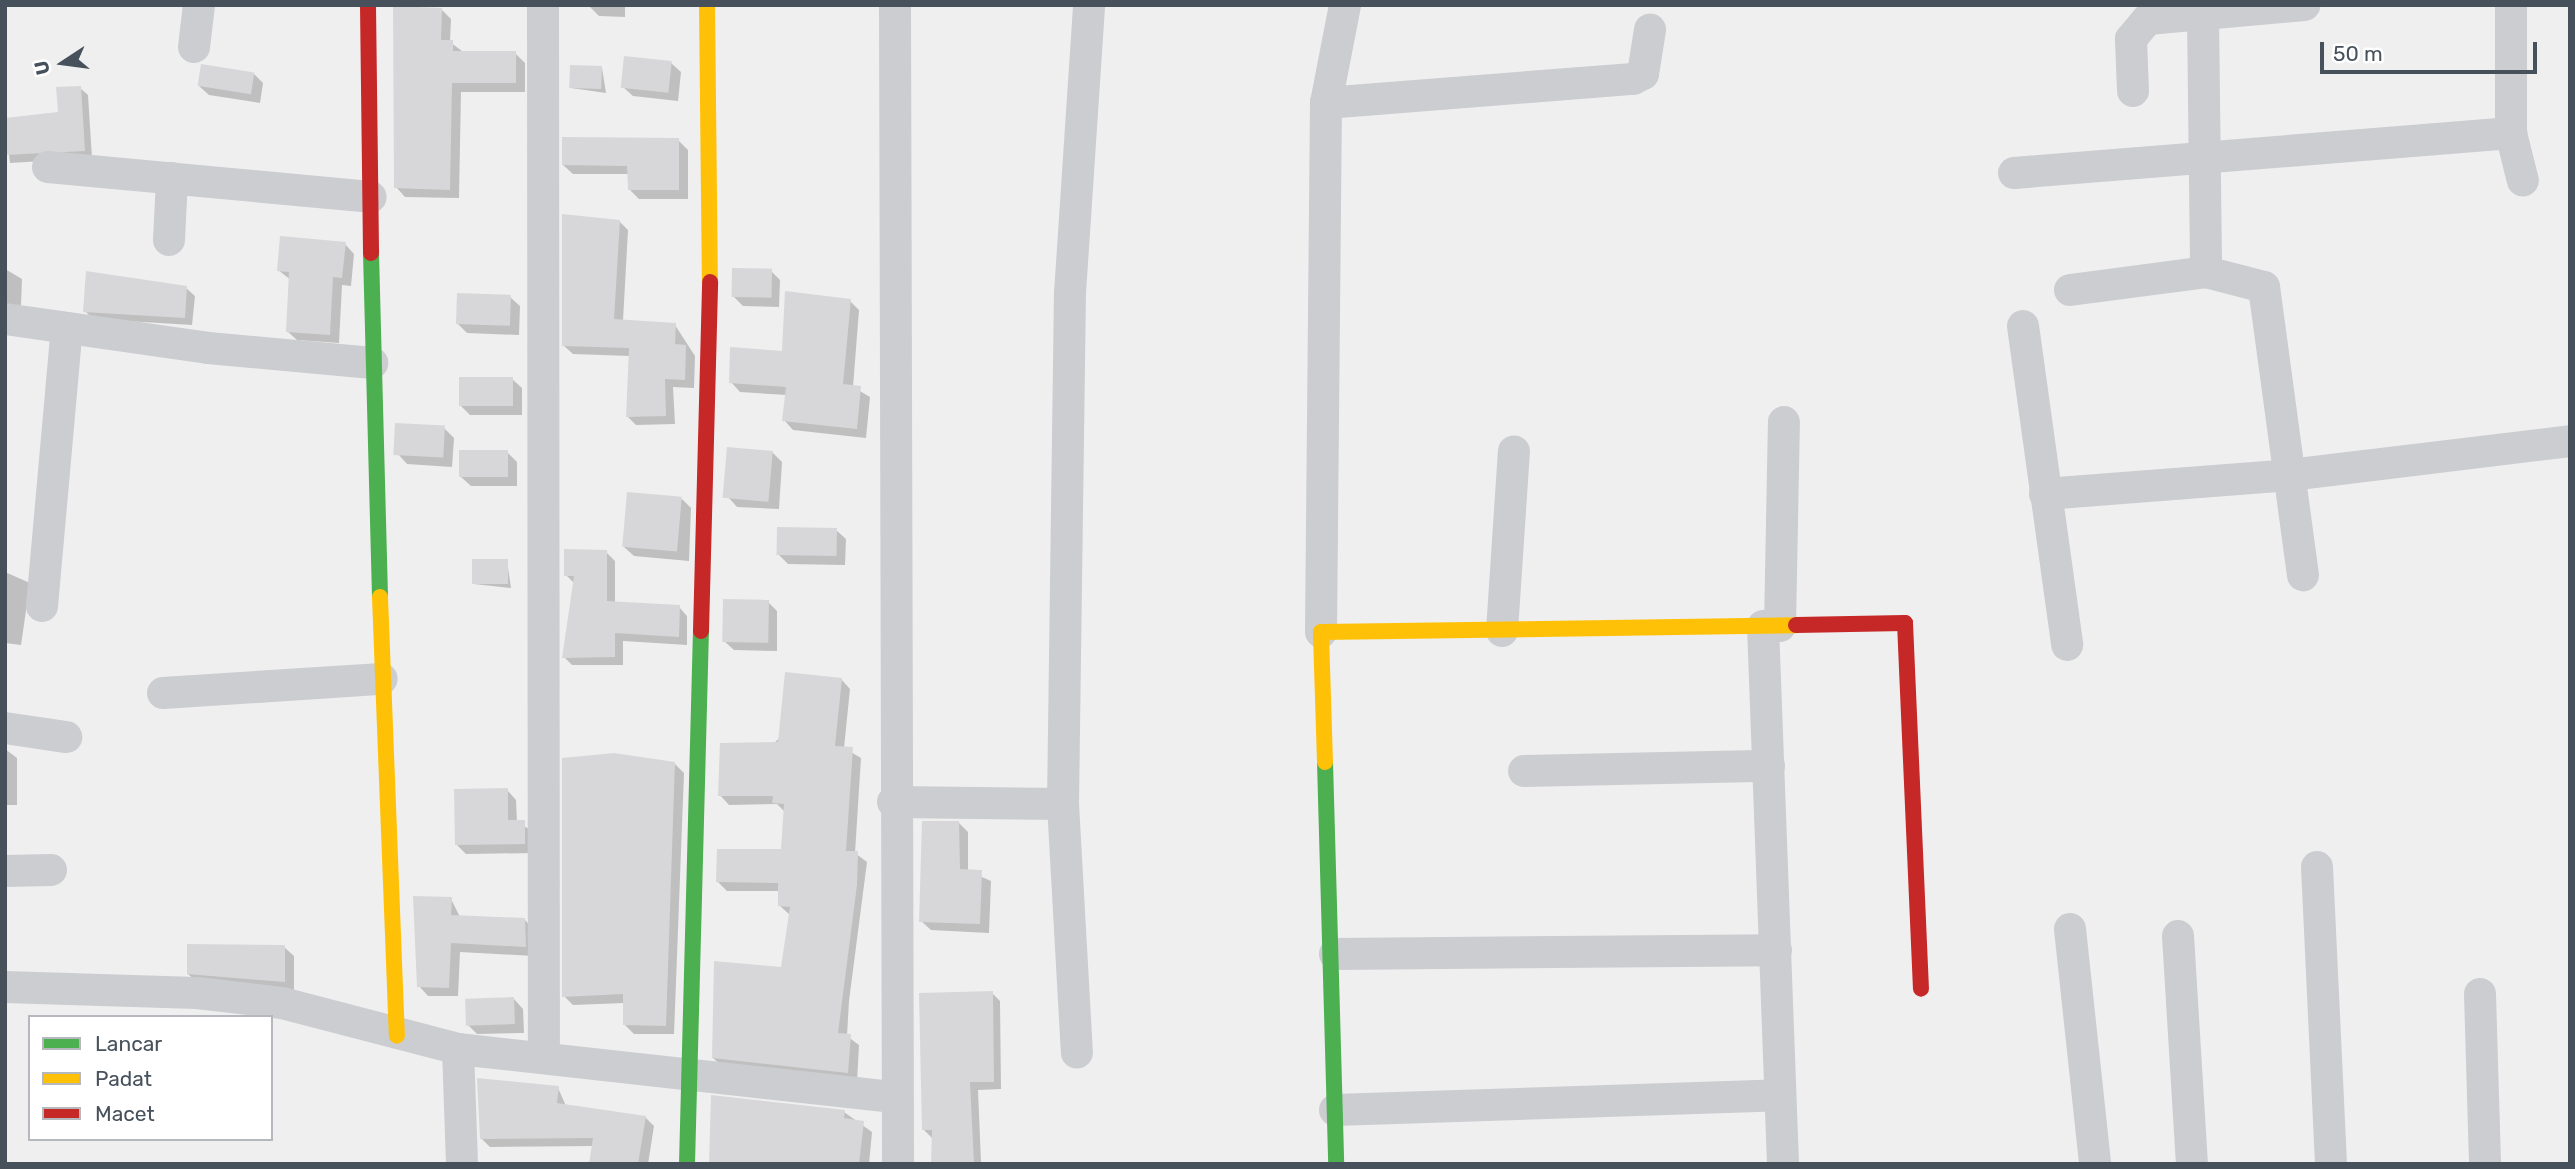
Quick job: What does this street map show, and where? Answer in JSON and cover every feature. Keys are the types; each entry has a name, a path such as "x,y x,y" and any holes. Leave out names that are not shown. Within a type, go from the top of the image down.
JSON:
{"street":[{"path":"194,47 199,5"},
{"path":"368,5 372,363 397,1036"},
{"path":"543,5 544,1056"},
{"path":"687,1164 692,1072 712,194 707,5"},
{"path":"895,5 893,802 898,1164"},
{"path":"1077,1053 1063,804 1070,293 1089,5"},
{"path":"1336,1164 1335,954 1321,632 1326,103 1345,5"},
{"path":"2133,91 2136,26 2148,19 2304,5"},
{"path":"2511,5 2511,133 2523,181"},
{"path":"2203,16 2206,272"},
{"path":"1326,103 1633,79 1643,74 1650,30"},
{"path":"2014,173 2511,133"},
{"path":"48,167 371,197"},
{"path":"169,240 172,178"},
{"path":"2070,290 2206,272 2264,287 2303,575"},
{"path":"5,319 372,363"},
{"path":"2023,326 2067,645"},
{"path":"42,606 67,328"},
{"path":"1783,1164 1769,766 1772,626 1784,422"},
{"path":"2045,494 2290,475 2570,441"},
{"path":"1502,631 1514,451"},
{"path":"1321,632 1772,626 1898,620 1908,630 1921,989"},
{"path":"163,693 382,679"},
{"path":"5,728 66,737"},
{"path":"1524,771 1769,766"},
{"path":"893,802 1063,804"},
{"path":"2317,867 2330,1164"},
{"path":"5,871 51,870"},
{"path":"2070,929 2095,1164"},
{"path":"2178,936 2192,1164"},
{"path":"1335,954 1776,950"},
{"path":"5,986 197,993 282,1003 397,1036 458,1049 692,1072 896,1097"},
{"path":"2480,994 2485,1164"},
{"path":"458,1049 462,1164"},
{"path":"1335,1110 1780,1095"}],"building":[{"path":"393,6 442,8 441,40 453,40 453,51 516,51 516,83 452,83 450,190 394,188"},
{"path":"624,56 672,61 668,93 621,88"},
{"path":"201,64 254,72 251,94 198,86"},
{"path":"570,65 602,66 601,89 569,88"},
{"path":"81,86 85,151 5,155 5,118 58,112 56,87"},
{"path":"562,137 679,138 679,190 628,190 627,166 562,165"},
{"path":"562,214 620,220 614,319 676,323 675,344 686,345 685,380 665,379 666,416 626,417 629,348 562,346"},
{"path":"280,236 346,242 342,278 333,277 330,335 286,332 289,272 277,271"},
{"path":"732,268 772,269 771,298 731,297"},
{"path":"86,271 187,286 185,318 83,312"},
{"path":"785,291 851,299 843,384 861,386 857,429 782,421 786,387 729,383 730,347 782,351"},
{"path":"457,293 511,295 510,326 456,324"},
{"path":"459,377 513,377 513,406 459,406"},
{"path":"395,423 445,426 443,458 393,455"},
{"path":"727,447 773,451 768,502 723,498"},
{"path":"459,450 508,450 508,477 459,477"},
{"path":"627,492 682,497 677,552 622,547"},
{"path":"777,527 837,528 837,556 777,555"},
{"path":"564,549 607,550 607,601 680,605 679,637 615,633 615,657 562,658 574,576 564,576"},
{"path":"472,559 508,559 508,584 472,584"},
{"path":"723,599 769,600 768,643 722,642"},
{"path":"785,672 842,678 835,746 853,747 846,851 858,851 857,885 838,1033 851,1034 848,1073 712,1058 714,961 781,967 790,907 778,906 778,883 716,882 717,849 781,849 784,804 772,803 773,796 718,796 720,743 778,742"},
{"path":"614,753 675,762 666,1026 623,1025 623,994 562,997 562,758"},
{"path":"508,788 508,820 525,820 525,844 455,845 454,789"},
{"path":"922,821 959,821 960,869 982,870 980,924 919,922"},
{"path":"413,896 452,897 451,915 525,918 526,947 451,943 449,988 417,987"},
{"path":"187,944 285,945 285,982 187,974"},
{"path":"993,991 994,1082 970,1082 974,1164 931,1164 932,1130 922,1130 919,993"},
{"path":"514,997 515,1024 466,1026 465,999"},
{"path":"477,1078 559,1086 557,1103 646,1116 638,1164 589,1164 593,1138 480,1139"},
{"path":"711,1095 845,1110 844,1118 864,1121 859,1164 709,1164"}],"traffic: fast":[{"path":"371,253 380,597"},
{"path":"687,1164 701,631"},
{"path":"1325,762 1336,1164"}],"traffic: slow":[{"path":"707,5 710,282"},
{"path":"380,597 397,1036"},
{"path":"1325,762 1321,632 1796,625"}],"traffic: jam":[{"path":"368,5 371,253"},
{"path":"701,631 710,282"},
{"path":"1796,625 1905,623 1921,989"}]}
